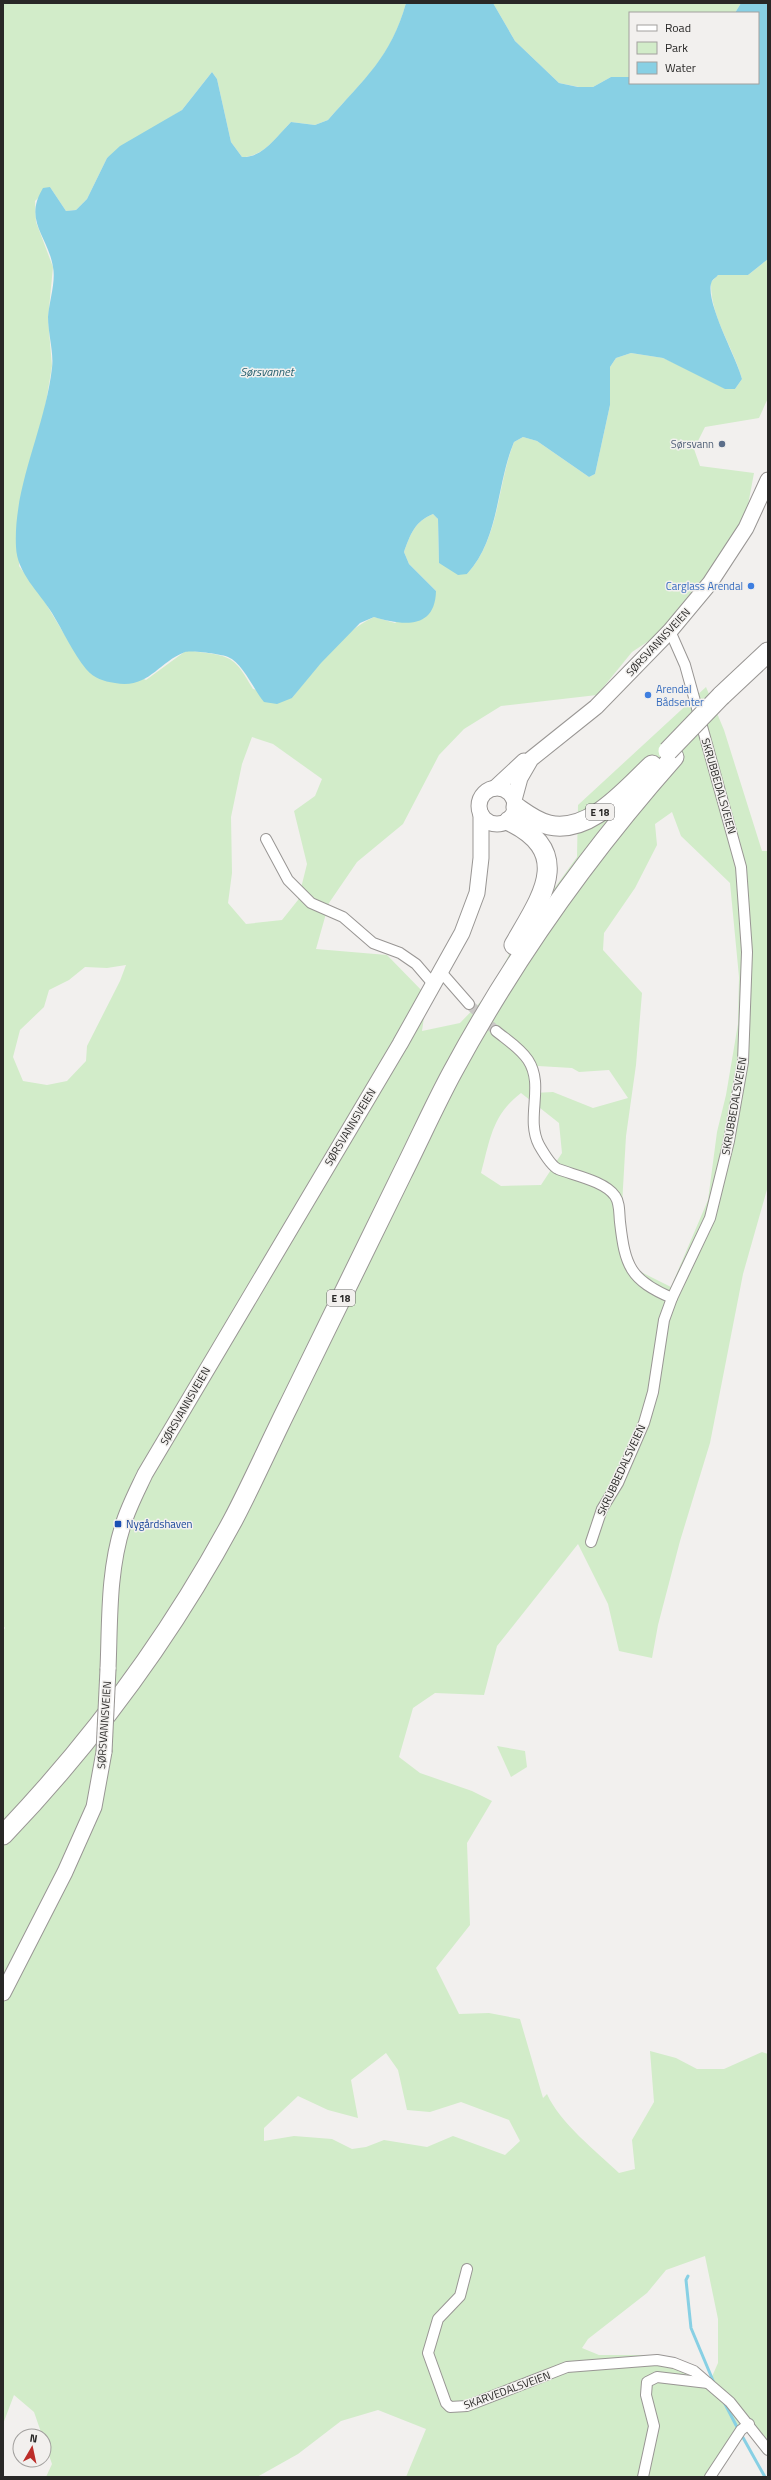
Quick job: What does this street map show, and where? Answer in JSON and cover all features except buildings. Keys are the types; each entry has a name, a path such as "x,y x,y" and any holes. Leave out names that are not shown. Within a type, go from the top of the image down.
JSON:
{"highway":[{"name":"E 18","path":"500,971 589,844 671,754 768,652"},
{"name":"E 18","path":"724,699 768,665"},
{"name":"E 18","path":"511,813 548,825 572,825 600,813 671,754"},
{"name":"E 18","path":"3,1834 48,1788 112,1708 177,1615 232,1520 452,1073 494,999 538,931 671,754"},
{"name":"E 18","path":"3,1821 46,1777 113,1696 173,1606 228,1511 447,1063 544,892 548,876 547,862 542,848 530,832 511,813"}],"main road":[{"name":"SØRSVANNSVEIEN","path":"481,858 494,832 511,813 520,778 531,759 596,707 670,631 710,583 737,543 768,480"},
{"name":"SØRSVANNSVEIEN","path":"495,788 526,759 531,759"},
{"path":"495,788 507,791 511,813 488,822 481,814 481,798 495,788"},
{"name":"SØRSVANNSVEIEN","path":"3,1993 65,1872 94,1807 104,1752 111,1580 123,1524 145,1474 437,978 475,904 481,858 481,814"}],"street":[{"name":"SKRUBBEDALSVEIEN","path":"591,1542 602,1509 618,1483 644,1423 653,1392 664,1320 672,1298 710,1218 728,1141 743,1062 747,952 741,867 685,665 670,631"},
{"path":"266,839 288,880 311,903 343,917 373,943 400,952 437,978 469,1004"},
{"path":"496,1031 519,1049 528,1061 536,1086 533,1118 534,1132 544,1153 558,1169 598,1184 614,1195 618,1203 623,1253 629,1266 648,1286 672,1298"},
{"name":"SKARVEDALSVEIEN","path":"468,2269 460,2296 438,2319 429,2344 428,2353 446,2403 450,2407 467,2406 568,2367 657,2360 674,2363 694,2371 710,2384 749,2424 768,2450"},
{"path":"643,2477 654,2426 646,2395 647,2382 657,2378 710,2384"},
{"path":"710,2477 741,2430 749,2424"}],"green space":[{"path":"3,3 406,3 393,39 375,67 328,120 315,125 291,122 275,140 263,150 257,154 242,157 231,142 217,79 212,72 182,110 107,158 87,199 76,210 66,211 50,187 35,201 36,222 53,267 48,319 52,366 19,566 40,594 69,642 146,680 187,650 220,655 228,658 240,668 253,689 292,698 329,653 362,623 374,617 395,623 436,591 409,564 404,552 411,534 422,520 433,514 438,519 439,563 467,574 478,560 492,528 508,459 514,442 523,437 537,441 589,477 595,474 610,405 610,367 616,358 631,353 663,358 735,389 742,379 714,307 711,282 718,275 748,275 768,259 768,398 759,418 705,427 694,449 700,466 754,473 745,521 685,617 632,652 597,695 501,706 464,729 439,755 403,824 357,862 329,903 316,949 387,955 427,996 422,1031 460,1023 490,992 515,943 577,857 578,805 706,687 724,730 762,851 768,851 768,1186 743,1274 710,1443 680,1541 658,1625 652,1658 619,1651 608,1604 578,1544 497,1646 484,1695 435,1693 413,1708 399,1757 420,1773 472,1791 492,1801 467,1843 470,1925 436,1968 459,2014 489,2013 520,2019 543,2098 547,2094 553,2105 569,2126 619,2173 635,2169 632,2140 654,2102 650,2051 676,2058 697,2069 724,2069 762,2052 768,2054 768,2450 749,2428 712,2477 406,2477 426,2429 378,2410 341,2421 298,2454 257,2477 46,2477 50,2468 52,2468 52,2428 40,2428 34,2412 14,2395 3,2424 3,1631 5,1628 3,1625","holes":["252,737 273,744 322,779 315,796 294,811 307,864 298,900 282,920 246,924 228,903 232,873 231,817 242,764","672,812 681,836 730,883 739,977 738,1024 726,1095 717,1132 708,1200 671,1287 633,1268 621,1222 626,1136 636,1065 642,993 603,950 604,933 635,888 657,845 655,824","126,965 120,981 87,1046 86,1061 67,1081 47,1085 23,1081 13,1057 20,1030 44,1007 49,990 69,980 85,967 107,968","538,1066 572,1068 579,1072 609,1070 628,1098 593,1108 553,1092 533,1093","521,1093 559,1123 562,1153 541,1185 501,1186 481,1173 490,1139 498,1119 511,1101","386,2053 398,2070 407,2110 430,2112 461,2102 509,2120 520,2141 505,2155 453,2136 427,2147 384,2140 366,2147 352,2149 332,2139 294,2136 264,2141 264,2128 298,2096 328,2110 358,2118 351,2080","705,2256 718,2319 718,2363 710,2381 687,2375 666,2359 649,2355 599,2355 582,2348 588,2339 647,2293 666,2270"]},
{"path":"493,3 741,3 736,12 629,12 629,77 611,77 593,87 579,87 559,83 515,41"},
{"path":"497,1746 525,1751 527,1767 511,1777"}],"water":[{"name":"Sørsvannet","path":"406,3 493,3 515,41 559,83 578,87 593,87 611,77 629,77 629,84 759,84 759,12 736,12 741,3 768,3 768,259 748,275 718,275 712,281 710,290 716,314 742,379 735,389 725,389 663,358 631,353 616,358 610,367 610,405 595,474 589,477 537,441 523,437 514,442 508,459 492,528 478,560 467,574 458,575 439,563 438,519 433,514 422,520 411,534 404,552 409,564 436,591 434,604 430,613 423,619 415,622 395,622 374,617 360,623 321,663 292,698 277,704 264,702 243,670 233,660 225,656 199,652 185,652 167,662 145,679 136,682 127,684 99,679 89,672 81,663 47,605 24,574 17,556 16,524 19,502 43,413 52,368 52,349 48,317 54,273 47,246 36,219 35,210 37,200 43,188 50,187 66,211 76,210 87,199 107,158 120,146 182,110 212,72 217,79 231,142 242,157 257,154 263,150 291,122 315,125 328,120 375,66 393,38"}],"waterway":[{"path":"688,2276 686,2280 691,2328 714,2383"},
{"path":"724,2402 738,2429"},
{"path":"741,2434 765,2477"}],"tunnel":[{"path":"469,1004 496,1031"}],"place":[{"name":"Sørsvann","path":"722,444"},
{"name":"Carglass Arendal","path":"751,586"},
{"name":"Arendal Bådsenter","path":"648,695"},
{"name":"Nygårdshaven","path":"118,1524"}]}
